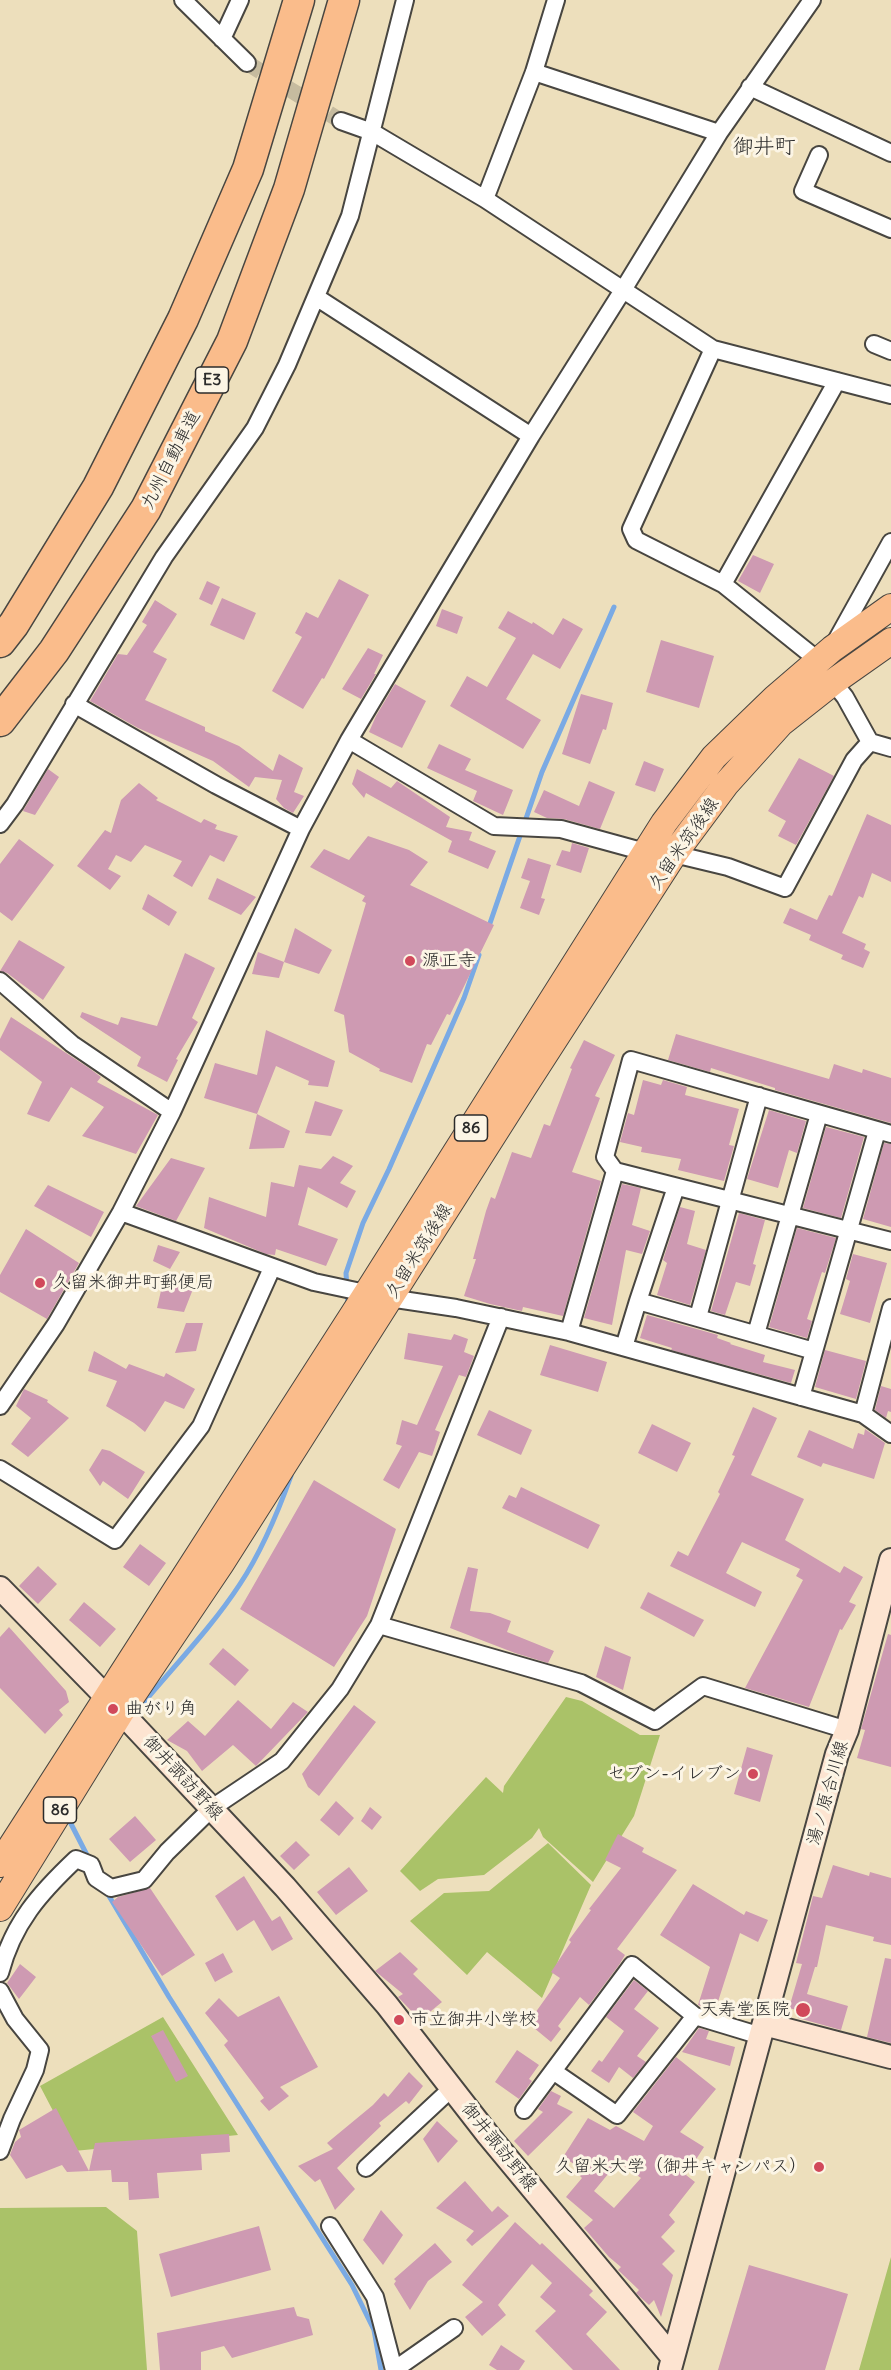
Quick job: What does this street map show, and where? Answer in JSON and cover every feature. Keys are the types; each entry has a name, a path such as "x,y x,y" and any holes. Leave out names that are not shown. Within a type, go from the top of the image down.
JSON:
{"highway":[{"path":"0,642 14,624 98,487 183,319 248,169 299,0"},
{"name":"九州自動車道","path":"0,721 54,651 146,509 232,341 289,189 344,0"}],"main road":[{"name":"久留米筑後線","path":"0,1864 114,1705 220,1565 378,1296 645,852 714,757 775,698 825,655 891,607"},
{"name":"久留米筑後線","path":"378,1296 674,854 726,784 773,732 833,682 891,641"},
{"name":"湯ノ原合川線","path":"763,2030 837,1754 847,1730 891,1560"},
{"name":"御井諏訪野線","path":"0,1588 285,1887 379,1996 672,2364"},
{"name":"久留米筑後線","path":"0,1908 114,1705"},
{"name":"御井諏訪野線","path":"672,2364 763,2030"},
{"path":"763,2030 891,2057"}],"street":[{"path":"183,0 248,63"},
{"path":"222,39 240,0"},
{"path":"0,824 15,804 164,557 255,428 287,365 350,216 405,0"},
{"path":"485,199 534,72 556,0"},
{"path":"0,1406 56,1324 121,1212 172,1112 301,829 349,740 531,436 719,133 812,0"},
{"path":"534,72 719,133"},
{"path":"750,87 891,153"},
{"path":"341,121 372,132 485,199 713,349 891,395"},
{"path":"819,155 803,191 891,229"},
{"path":"316,297 531,436"},
{"path":"874,344 891,351"},
{"path":"713,349 631,529 636,540 723,584 825,655 891,542"},
{"path":"723,584 837,381"},
{"path":"833,682 845,697 870,742 891,748"},
{"path":"74,704 216,785 301,829"},
{"path":"349,740 494,826 561,829 645,852 674,854 728,867 785,888 854,760 870,742"},
{"path":"0,981 72,1044 172,1112"},
{"path":"801,1397 848,1230 884,1133 631,1060 605,1157 615,1172 848,1230 891,1241"},
{"path":"698,1317 759,1096"},
{"path":"756,1334 819,1114"},
{"path":"569,1332 615,1172"},
{"path":"624,1347 676,1187"},
{"path":"121,1212 314,1282 569,1332 863,1414 891,1434"},
{"path":"0,1469 115,1540 201,1426 272,1268"},
{"path":"638,1301 814,1351"},
{"path":"863,1414 891,1308"},
{"path":"0,1973 4,1957 23,1918 43,1890 76,1859 91,1865 96,1878 111,1888 144,1880 167,1852 212,1808 282,1761 340,1689 379,1625 501,1317"},
{"path":"379,1625 581,1683 655,1721 703,1686 847,1730"},
{"path":"524,2110 632,1965 695,2016 763,2030"},
{"path":"0,1991 15,2019 40,2050 35,2070 0,2151"},
{"path":"553,2071 617,2115 695,2016"},
{"path":"366,2168 452,2088"},
{"path":"330,2226 375,2297 394,2370 454,2328"}],"green space":[{"path":"566,1697 582,1701 640,1735 660,1735 634,1816 593,1882 543,1837 539,1828 532,1838 484,1875 438,1879 420,1891 400,1871 486,1777 503,1793 504,1786"},
{"path":"548,1843 591,1885 542,1998 487,1952 467,1975 410,1921 444,1893 489,1891"},
{"path":"163,2017 238,2135 74,2151 40,2086"},
{"path":"106,2207 137,2231 147,2370 0,2370 0,2208"},
{"path":"891,2257 891,2370 859,2370"}],"building":[{"path":"753,555 774,564 760,593 738,581"},
{"path":"339,579 369,595 324,679 322,678 303,709 272,691 302,637 295,633 306,612 318,618"},
{"path":"207,581 220,587 212,605 199,599"},
{"path":"222,598 256,613 244,640 210,625"},
{"path":"155,600 177,614 153,652 167,659 145,700 205,727 205,731 239,746 273,771 279,754 303,768 294,792 304,796 293,813 284,808 276,799 282,780 255,777 249,787 213,761 138,728 90,701 118,654 127,655 147,625 142,622"},
{"path":"442,609 463,617 457,634 436,626"},
{"path":"508,611 532,624 533,622 553,635 563,618 583,629 560,669 533,654 506,699 541,720 523,749 450,706 467,676 487,687 516,638 498,628"},
{"path":"661,640 714,656 699,708 646,692"},
{"path":"368,648 383,655 374,674 376,674 361,699 342,689"},
{"path":"395,684 426,701 402,748 369,732"},
{"path":"581,694 613,703 606,730 603,729 590,764 562,754"},
{"path":"439,744 471,759 465,770 513,790 503,815 473,801 477,791 427,768"},
{"path":"799,758 834,776 796,845 778,836 786,821 768,811"},
{"path":"644,761 664,769 655,792 635,785"},
{"path":"48,769 59,777 35,815 23,811"},
{"path":"357,769 391,788 397,781 450,817 446,827 472,832 469,840 496,851 488,869 448,852 452,841 366,793 364,798 352,784"},
{"path":"589,781 615,792 600,829 564,819 547,818 534,812 544,790 579,806"},
{"path":"139,783 158,798 156,800 201,823 204,819 217,825 215,829 238,836 224,862 210,855 192,887 173,876 182,861 145,845 131,862 116,855 108,869 121,876 110,890 77,866 105,830 111,833 121,800"},
{"path":"867,814 891,825 891,882 872,873 863,898 859,896 842,933 866,944 864,949 870,952 863,968 841,959 843,955 809,940 811,935 783,923 790,908 817,920 829,895 832,896"},
{"path":"368,836 409,850 428,862 410,885 494,925 450,1015 447,1014 431,1045 427,1044 412,1083 379,1071 380,1069 349,1052 344,1015 334,1011 366,903 362,901 365,896 310,867 324,849 349,860"},
{"path":"19,839 54,865 12,921 0,912 0,864"},
{"path":"572,843 589,848 581,873 556,865 562,850 570,852"},
{"path":"528,858 551,865 541,898 545,899 539,915 520,908 530,881 521,878"},
{"path":"217,878 256,897 241,915 208,899"},
{"path":"148,894 177,912 169,926 142,909"},
{"path":"295,928 332,950 319,974 284,962"},
{"path":"19,940 65,967 43,1000 7,973 0,971"},
{"path":"258,952 284,962 279,978 252,974"},
{"path":"185,953 215,968 192,1018 198,1022 176,1059 178,1060 167,1082 137,1066 141,1057 80,1017 82,1012 118,1025 121,1017 157,1026"},
{"path":"11,1017 101,1077 97,1082 158,1115 136,1154 82,1136 104,1107 71,1087 49,1122 27,1114 42,1082 0,1050 0,1039"},
{"path":"266,1030 335,1061 328,1087 308,1085 309,1081 276,1066 257,1114 204,1098 215,1063 257,1075"},
{"path":"676,1034 829,1079 834,1064 862,1073 863,1069 891,1078 891,1123 775,1090 775,1088 711,1068 710,1072 668,1060"},
{"path":"584,1040 615,1055 595,1096 600,1098 572,1172 601,1181 563,1316 523,1307 522,1311 464,1296 476,1259 473,1259 486,1211 491,1197 495,1199 512,1152 531,1158 544,1124 550,1126 572,1069 570,1068"},
{"path":"643,1080 661,1085 663,1080 687,1087 685,1095 739,1109 729,1145 734,1146 724,1181 678,1170 681,1159 641,1152 642,1147 620,1142 628,1113 634,1115"},
{"path":"315,1101 343,1110 331,1136 305,1133"},
{"path":"769,1110 806,1121 797,1153 789,1150 778,1188 747,1179"},
{"path":"257,1114 290,1131 284,1148 249,1149"},
{"path":"826,1127 864,1137 841,1218 803,1208"},
{"path":"884,1143 891,1144 891,1227 863,1219"},
{"path":"333,1156 353,1166 340,1183 356,1191 347,1208 308,1187 298,1225 338,1239 326,1266 276,1249 275,1255 266,1254 204,1228 209,1197 266,1217 271,1182 294,1187 299,1165 321,1169"},
{"path":"171,1158 205,1168 176,1221 136,1206"},
{"path":"622,1184 641,1188 632,1225 650,1231 642,1254 626,1250 612,1325 584,1318"},
{"path":"48,1185 104,1212 91,1237 34,1206"},
{"path":"680,1207 695,1211 687,1244 706,1250 690,1305 657,1295 667,1263 663,1260"},
{"path":"739,1213 765,1220 753,1264 756,1265 750,1286 736,1282 725,1315 711,1311"},
{"path":"797,1228 836,1238 807,1319 812,1321 807,1338 769,1327"},
{"name":"久留米御井町郵便局","path":"26,1229 79,1263 47,1319 0,1292 0,1275"},
{"path":"158,1245 180,1252 170,1269 153,1261"},
{"path":"853,1254 887,1263 870,1323 840,1314 850,1281 846,1279"},
{"path":"163,1282 193,1289 184,1312 157,1308"},
{"path":"647,1315 718,1335 717,1338 730,1344 765,1355 763,1362 795,1370 791,1383 671,1350 672,1348 640,1338"},
{"path":"186,1323 203,1323 196,1351 175,1353"},
{"path":"408,1333 451,1340 454,1334 468,1339 464,1352 474,1356 466,1377 459,1375 435,1430 440,1432 432,1456 419,1452 399,1489 383,1480 402,1446 396,1444 402,1420 417,1425 443,1366 404,1359"},
{"path":"550,1345 607,1362 598,1392 540,1375"},
{"path":"825,1350 866,1361 856,1399 815,1387"},
{"path":"94,1351 126,1369 129,1364 164,1377 166,1373 195,1389 184,1409 165,1401 145,1432 106,1406 117,1381 88,1371"},
{"path":"881,1386 891,1389 891,1412 888,1411 886,1418 875,1410"},
{"path":"24,1389 48,1400 47,1402 69,1418 28,1457 11,1444 31,1418 16,1406"},
{"path":"753,1407 777,1418 751,1475 804,1499 785,1540 840,1573 844,1566 863,1577 849,1602 856,1605 842,1630 840,1629 809,1707 745,1688 803,1580 796,1576 800,1569 742,1542 726,1573 762,1592 755,1607 670,1566 678,1551 688,1556 720,1494 718,1492 735,1456 732,1455"},
{"path":"489,1410 532,1430 521,1455 477,1435"},
{"path":"652,1424 691,1443 677,1472 638,1453"},
{"path":"865,1429 885,1443 874,1479 823,1463 821,1467 797,1457 809,1430 853,1449 858,1433 864,1435"},
{"path":"102,1449 110,1451 145,1472 128,1499 103,1481 100,1486 89,1470"},
{"path":"314,1480 396,1529 367,1616 334,1667 240,1609"},
{"path":"521,1487 600,1525 588,1549 502,1508 509,1495 516,1498"},
{"path":"140,1544 166,1563 149,1586 123,1567"},
{"path":"38,1566 57,1584 38,1604 19,1586"},
{"path":"468,1567 478,1569 470,1611 490,1613 511,1621 507,1632 554,1651 548,1663 450,1628"},
{"path":"648,1592 704,1620 694,1637 640,1608"},
{"path":"84,1602 116,1629 100,1647 69,1620"},
{"path":"9,1627 66,1691 69,1702 59,1710 63,1715 45,1734 0,1688 0,1637"},
{"path":"888,1634 891,1635 891,1767 857,1758 865,1730 861,1729"},
{"path":"605,1646 631,1657 623,1690 596,1677"},
{"path":"223,1648 249,1670 235,1686 209,1664"},
{"path":"238,1700 271,1729 293,1702 308,1712 256,1766 233,1745 202,1771 187,1751 167,1740 188,1721 205,1736"},
{"path":"354,1705 376,1722 319,1796 308,1787 302,1774"},
{"name":"セブン-イレブン","path":"747,1747 773,1755 760,1802 734,1794"},
{"path":"336,1801 354,1818 339,1836 320,1820"},
{"path":"370,1807 382,1817 372,1830 361,1821"},
{"path":"135,1816 156,1840 130,1862 109,1839"},
{"path":"618,1834 644,1848 642,1852 677,1870 617,1949 625,1955 619,1965 589,2005 580,1997 558,2026 561,2029 551,2042 528,2023 560,1978 551,1972 571,1942 569,1940 591,1910 589,1909 621,1868 605,1860"},
{"path":"296,1841 310,1855 294,1870 280,1856"},
{"path":"833,1865 869,1876 870,1872 891,1878 891,1945 873,1941 874,1937 826,1925 817,1967 815,1967 807,1994 848,2006 841,2030 798,2018 800,2011 789,2008 802,1964 796,1963 813,1896 822,1898"},
{"path":"349,1867 368,1891 336,1915 317,1892"},
{"path":"244,1876 272,1921 280,1916 293,1939 272,1951 254,1920 237,1931 215,1896"},
{"path":"693,1884 744,1915 746,1911 768,1920 758,1942 740,1933 715,2011 698,2005 710,1967 660,1935"},
{"path":"150,1888 195,1955 162,1976 112,1902 118,1897"},
{"path":"400,1952 418,1969 413,1974 442,2002 420,2020 398,1997 403,1994 375,1971"},
{"path":"223,1953 233,1972 215,1982 205,1963"},
{"path":"885,1958 891,1959 891,2043 867,2037"},
{"path":"20,1964 36,1977 19,1999 7,1983"},
{"path":"634,1980 648,1991 634,2009 659,2028 637,2056 646,2062 633,2078 619,2067 609,2083 591,2071 599,2060 602,2062 624,2031 606,2017"},
{"path":"279,1996 318,2067 280,2087 289,2096 269,2111 260,2101 264,2098 224,2045 228,2041 205,2013 219,1998 238,2017"},
{"path":"699,2028 709,2031 706,2039 735,2047 730,2066 682,2052"},
{"path":"163,2030 188,2076 176,2082 151,2036"},
{"path":"517,2050 539,2065 529,2079 532,2081 519,2099 495,2082"},
{"path":"676,2057 716,2089 680,2132 704,2147 686,2175 695,2182 669,2215 675,2222 661,2237 675,2251 662,2264 673,2275 661,2317 654,2300 649,2305 636,2293 639,2290 618,2270 621,2267 609,2257 584,2228 593,2220 566,2197 585,2171 563,2157 588,2118 610,2130 616,2126 644,2141 653,2126 633,2112","holes":["618,2162 641,2178 614,2208 594,2191"]},
{"path":"409,2072 423,2086 409,2104 406,2101 379,2123 381,2126 337,2168 355,2189 335,2210 320,2179 315,2182 298,2166 333,2149 327,2143 384,2093 388,2097"},
{"path":"551,2091 561,2096 557,2104 573,2112 528,2156 514,2141 543,2112 538,2109"},
{"path":"56,2108 89,2171 67,2172 62,2165 26,2179 10,2155 15,2142 21,2137 19,2130"},
{"path":"437,2121 458,2141 438,2163 423,2139"},
{"path":"229,2134 230,2152 201,2154 202,2170 157,2173 159,2198 129,2200 128,2182 112,2182 111,2170 89,2171 95,2143"},
{"path":"465,2181 492,2212 498,2206 509,2216 472,2246 466,2240 474,2231 436,2208"},
{"path":"381,2210 403,2235 383,2265 363,2240"},
{"path":"515,2222 540,2245 542,2243 593,2291 589,2295 607,2312 586,2334 620,2370 573,2370 535,2331 556,2311 540,2297 552,2283 532,2264 498,2305 506,2315 482,2336 465,2317 483,2302 462,2285"},
{"path":"259,2226 271,2270 171,2297 159,2254"},
{"path":"435,2243 452,2262 428,2281 410,2310 394,2284 396,2281 394,2279"},
{"path":"749,2265 848,2294 825,2370 718,2370"},
{"path":"294,2307 297,2316 309,2319 313,2335 232,2358 224,2346 201,2352 201,2370 160,2370 157,2333"},
{"path":"501,2345 525,2361 519,2370 497,2370 489,2365"}],"waterway":[{"path":"488,929 542,772 614,607"},
{"path":"348,1305 346,1273 363,1223 464,998 479,955"},
{"path":"136,1712 203,1633 240,1584 269,1531 291,1476"},
{"path":"67,1816 89,1859"},
{"path":"106,1891 169,1997 352,2285 374,2330 381,2370"}],"tunnel":[{"path":"247,63 341,121"}],"place":[{"name":"源正寺","path":"410,961"},
{"name":"久留米御井町郵便局","path":"40,1283"},
{"name":"曲がり角","path":"113,1709"},
{"name":"セブン-イレブン","path":"753,1774"},
{"name":"天寿堂医院","path":"803,2010"},
{"name":"市立御井小学校","path":"399,2020"},
{"name":"久留米大学（御井キャンパス）","path":"819,2167"}],"district":[{"name":"御井町","path":"764,147"}]}
